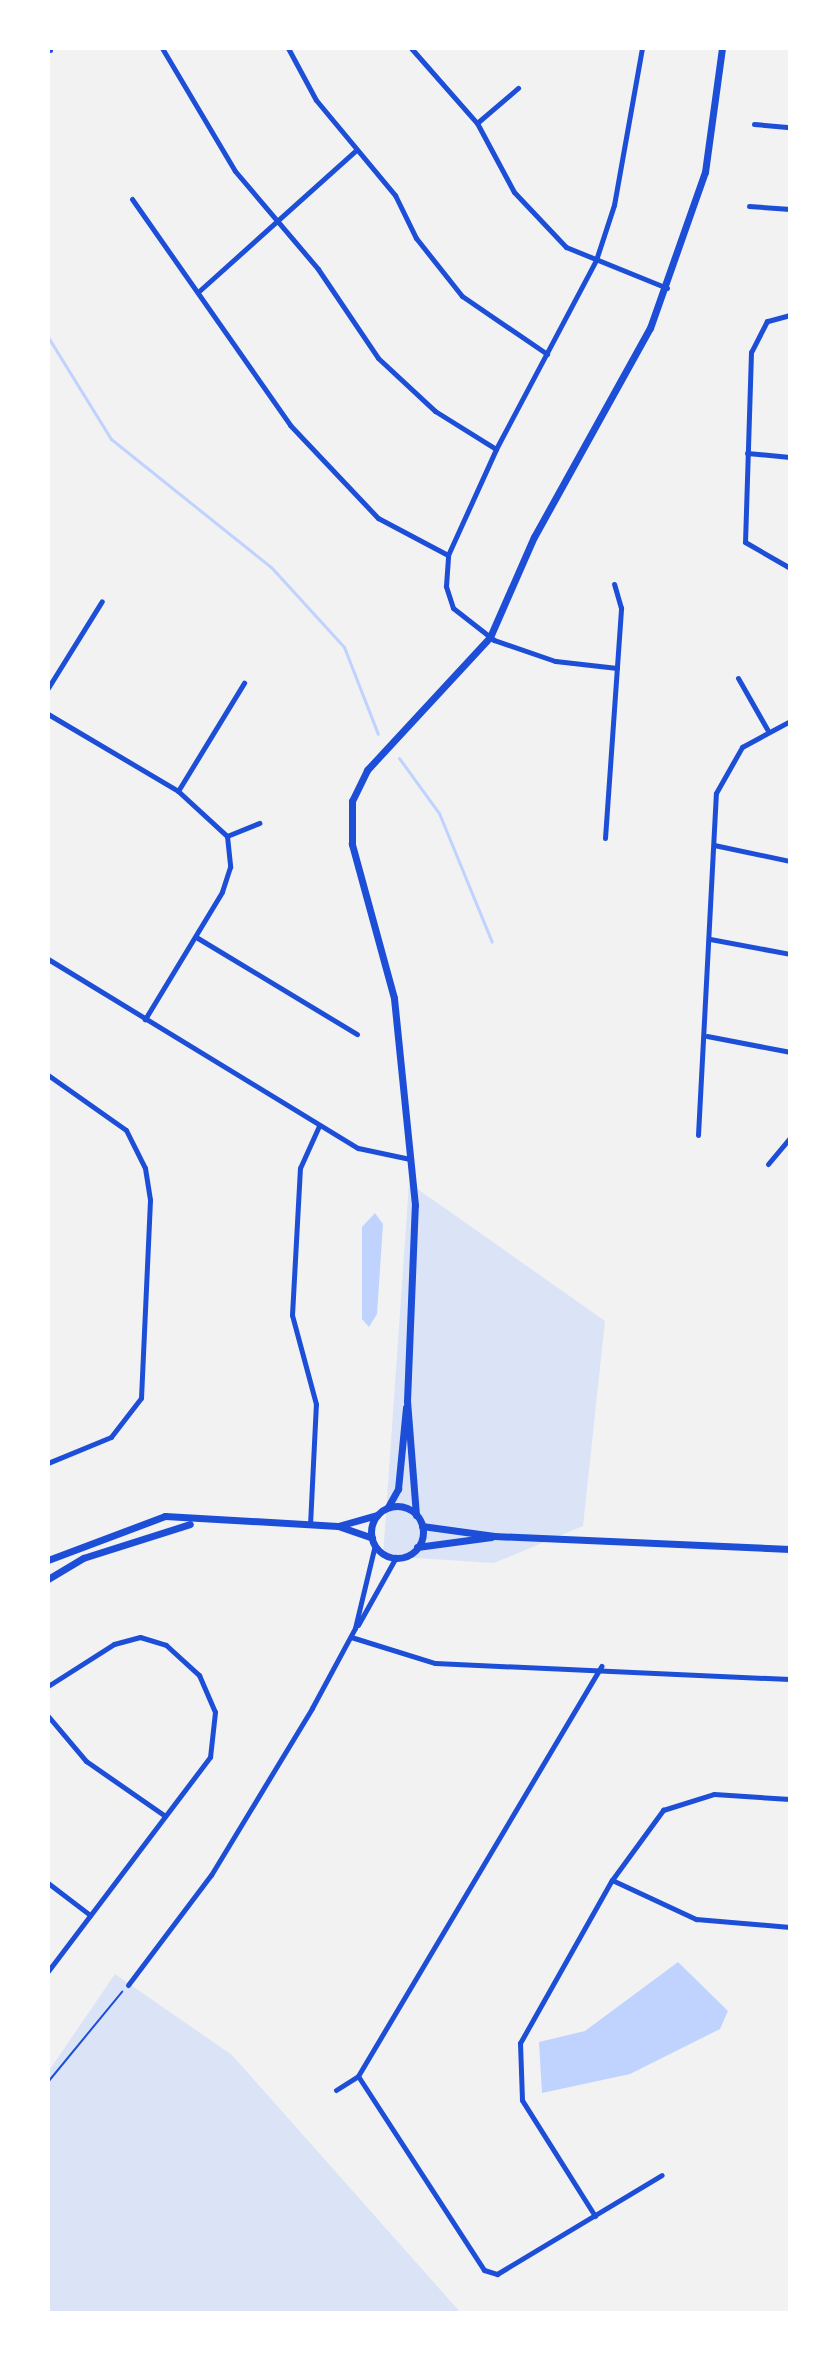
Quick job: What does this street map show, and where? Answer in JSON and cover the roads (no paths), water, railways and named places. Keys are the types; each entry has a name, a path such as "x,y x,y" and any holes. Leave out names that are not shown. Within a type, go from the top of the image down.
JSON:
{"street":[{"path":"162,48 235,171 378,358 435,411 496,449"},
{"path":"288,48 356,150 462,296 547,354"},
{"path":"411,48 477,123 514,192 566,247 667,288"},
{"path":"617,668 555,661 490,637 453,608 448,555 496,449 596,260 618,189 642,48"},
{"path":"48,1560 130,1524 165,1516 192,1523 338,1526 377,1515 388,1507 398,1489 415,1264 410,1159 393,987 350,811 367,770 490,637 534,537 667,288 705,172 722,48"},
{"path":"477,123 518,88"},
{"path":"754,124 790,127"},
{"path":"198,292 356,150"},
{"path":"132,199 265,394 378,518 448,555"},
{"path":"749,206 790,209"},
{"path":"790,315 767,321 751,352 745,542 790,568"},
{"path":"747,453 790,457"},
{"path":"605,838 621,608 614,584"},
{"path":"48,688 102,601"},
{"path":"738,678 767,729"},
{"path":"178,791 244,683"},
{"path":"48,714 178,791 227,836 230,867 196,937 145,1019"},
{"path":"698,1135 707,1036 716,793 742,747 767,729 790,721"},
{"path":"227,836 260,823"},
{"path":"714,845 790,861"},
{"path":"196,937 357,1034"},
{"path":"710,939 790,954"},
{"path":"48,959 319,1126 370,1153 410,1159"},
{"path":"707,1036 790,1052"},
{"path":"48,1075 126,1130 145,1168 150,1200 141,1398 111,1437 48,1463"},
{"path":"310,1526 316,1404 292,1315 300,1168 319,1126"},
{"path":"768,1164 790,1138"},
{"path":"407,1401 416,1515 422,1526 417,1547"},
{"path":"388,1507 416,1515"},
{"path":"355,1628 377,1515"},
{"path":"48,1579 83,1558 192,1523"},
{"path":"338,1526 374,1542 396,1557"},
{"path":"422,1526 494,1536 790,1549"},
{"path":"128,1985 211,1875 396,1557 417,1547 494,1536"},
{"path":"48,1686 114,1644 140,1637 166,1645 199,1675 215,1712 210,1757 48,1971"},
{"path":"351,1637 435,1663 601,1666 790,1679"},
{"path":"336,2090 358,2076 601,1666"},
{"path":"48,1716 86,1761 165,1816"},
{"path":"595,2216 522,2100 517,2056 612,1880 645,1827 684,1800 714,1794 790,1799"},
{"path":"612,1880 696,1919 790,1927"},
{"path":"48,1883 90,1915"},
{"path":"358,2076 484,2270 505,2272 662,2175"}],"water":[{"path":"375,1213 383,1224 377,1314 369,1327 362,1319 362,1227"},
{"path":"678,1962 728,2011 720,2029 630,2074 542,2093 539,2042 585,2031"}],"waterway":[{"path":"48,337 111,439 271,567 344,647 378,734"},
{"path":"399,758 439,813 492,942"}]}
